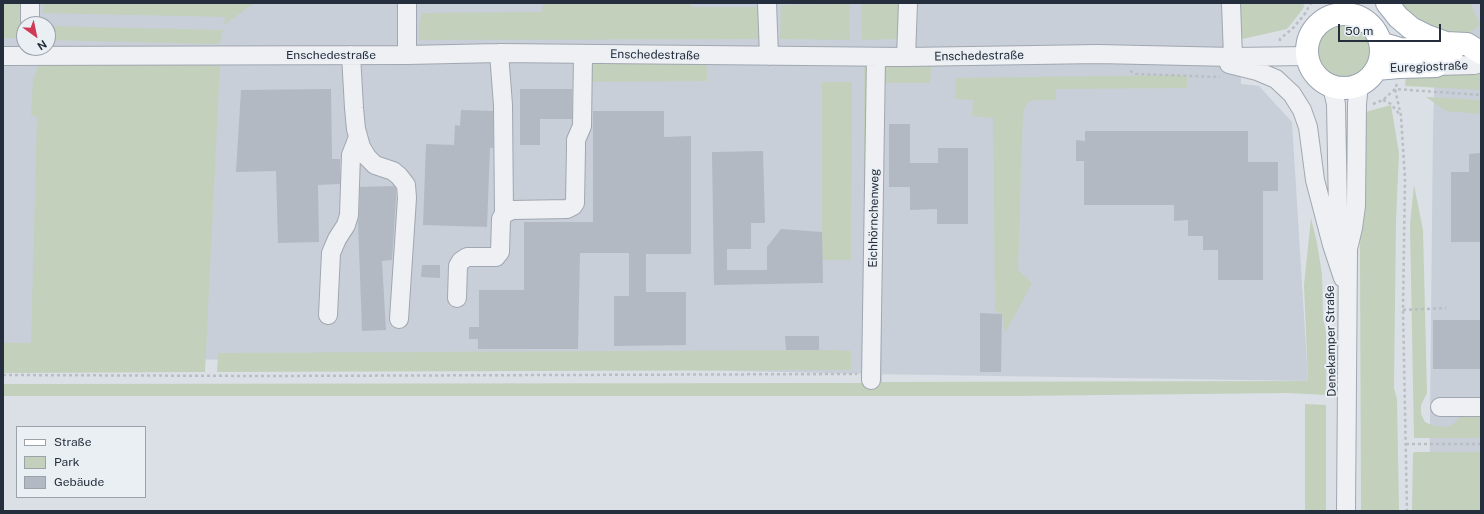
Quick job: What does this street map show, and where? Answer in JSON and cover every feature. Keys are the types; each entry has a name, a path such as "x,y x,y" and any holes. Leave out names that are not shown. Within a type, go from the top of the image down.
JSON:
{"main road":[{"path":"1387,3 1398,17 1411,28 1427,36 1446,42 1467,44 1481,53"},
{"path":"1346,9 1368,23 1376,34 1380,43 1381,52 1376,69 1358,94 1350,88 1332,86 1323,82 1315,75 1309,66 1307,45 1310,34 1317,25 1346,9"},
{"name":"Euregiostraße","path":"1380,43 1400,49 1465,53 1481,57"},
{"name":"Euregiostraße","path":"1376,69 1436,66"}],"street":[{"path":"30,3 30,16"},
{"path":"407,3 407,55"},
{"path":"767,3 769,56"},
{"path":"906,57 908,3"},
{"path":"1231,3 1233,57"},
{"name":"Enschedestraße","path":"56,52 351,55 499,53 876,57 1098,54 1233,57 1307,56"},
{"path":"457,298 458,266 461,261 467,258 496,257 500,252 501,219 504,214 503,105 499,53"},
{"name":"Enschedestraße","path":"3,56 16,54"},
{"path":"504,214 512,210 567,209 575,203 576,140 582,126 583,54"},
{"path":"351,55 354,108 361,147 367,157 375,165 393,171 406,185 407,198 399,319"},
{"path":"1201,56 1266,74 1276,79 1292,94 1302,110 1308,127 1315,180 1332,245 1347,292"},
{"name":"Eichhörnchenweg","path":"871,377 876,57"},
{"name":"Euregiostraße","path":"1436,66 1474,65 1481,63"},
{"name":"Denekamper Straße","path":"1332,86 1336,104 1338,211 1341,228 1348,248"},
{"name":"Denekamper Straße","path":"1346,511 1348,248 1356,206 1358,94"},
{"path":"328,314 331,253 337,239 346,226 349,215 351,155 358,137"},
{"path":"1440,408 1481,407"}],"path":[{"path":"1280,56 1280,39 1297,24 1311,3"},
{"path":"1399,67 1395,89 1401,116 1405,179 1403,310 1407,511"},
{"path":"1124,68 1136,74 1224,77"},
{"path":"1358,94 1369,105 1383,100 1395,89"},
{"name":"Euregiostraße","path":"1395,89 1481,95"},
{"path":"1383,100 1391,104 1401,116"},
{"path":"1403,310 1446,308"},
{"path":"3,375 871,377"},
{"path":"1406,444 1481,444"}],"shaded area":[{"path":"3,3 1240,3 1241,84 1259,86 1292,122 1308,381 871,374 3,355"},
{"path":"1446,3 1481,3 1481,511 1429,511 1433,125 1435,72"}],"green space":[{"path":"3,3 20,3 19,16 16,16 15,38 3,38"},
{"path":"44,3 257,3 253,4 224,25 225,17 43,13"},
{"path":"543,3 691,3 691,7 759,7 762,39 419,40 419,24 422,13 542,12"},
{"path":"861,3 901,3 901,36 897,39 862,40"},
{"path":"1240,3 1305,3 1303,9 1287,29 1242,39"},
{"path":"1399,3 1467,3 1471,5 1480,25 1459,41 1410,21"},
{"path":"849,4 850,40 780,39 781,5"},
{"path":"1338,23 1348,23 1363,31 1369,40 1371,51 1369,62 1363,71 1348,79 1338,79 1327,74 1320,67 1315,56 1315,46 1320,35 1327,28"},
{"path":"56,26 223,30 220,43 56,40"},
{"path":"40,60 220,65 205,372 3,373 3,343 31,343 37,117 31,115 33,80"},
{"path":"864,62 932,62 930,83 882,83 882,382 1308,381 1304,285 1311,218 1322,274 1323,317 1326,333 1326,395 1288,393 1013,396 3,396 3,384 863,383"},
{"path":"588,63 707,63 707,81 587,82"},
{"path":"1481,73 1481,90 1405,86 1406,75"},
{"path":"1187,75 1187,88 1056,89 1056,100 1033,100 1027,103 1023,113 1018,270 1032,283 1005,333 1002,314 995,310 993,118 972,116 973,100 955,99 955,78"},
{"path":"822,82 852,82 851,260 822,260"},
{"path":"1426,97 1481,100 1481,114 1446,111"},
{"path":"1391,105 1399,153 1396,221 1394,388 1397,399 1399,511 1361,511 1360,252 1362,113"},
{"path":"1414,185 1423,230 1427,393 1421,405 1421,414 1425,422 1431,425 1445,427 1452,425 1457,421 1461,414 1481,412 1481,438 1414,438 1410,225"},
{"path":"851,351 851,370 217,372 218,353"},
{"path":"1305,404 1326,405 1326,511 1305,511"},
{"path":"1481,452 1481,511 1412,511 1413,453"}],"building":[{"path":"331,89 332,159 340,159 340,184 318,185 319,242 278,243 276,171 236,172 241,90"},
{"path":"520,89 572,89 572,119 540,119 540,145 520,145"},
{"path":"461,110 493,111 493,148 490,148 487,227 423,225 426,144 454,145 455,125 460,126"},
{"path":"593,111 664,111 664,137 691,136 691,254 646,254 646,292 686,292 686,345 614,346 614,296 629,296 629,253 580,253 578,349 478,349 478,339 469,339 469,327 479,327 479,290 524,290 524,222 593,222"},
{"path":"889,124 910,124 910,163 938,163 938,148 968,148 968,224 937,224 937,209 910,210 910,187 889,187"},
{"path":"1085,131 1248,131 1248,162 1278,162 1278,191 1263,191 1263,280 1218,280 1218,250 1203,250 1203,236 1188,236 1188,220 1174,221 1174,205 1084,205 1084,161 1076,161 1076,140 1085,141"},
{"path":"763,151 765,223 751,223 751,249 727,249 727,270 767,270 767,247 781,229 822,232 823,283 714,285 712,152"},
{"path":"1481,153 1481,242 1451,242 1451,172 1469,172 1469,154"},
{"path":"394,186 396,189 396,198 392,260 382,261 386,330 362,331 358,222 360,187"},
{"path":"422,265 440,265 440,278 421,277"},
{"path":"980,313 1002,314 1001,372 980,372"},
{"path":"1433,320 1481,320 1481,369 1433,369"},
{"path":"785,336 819,336 819,350 786,350"}]}
